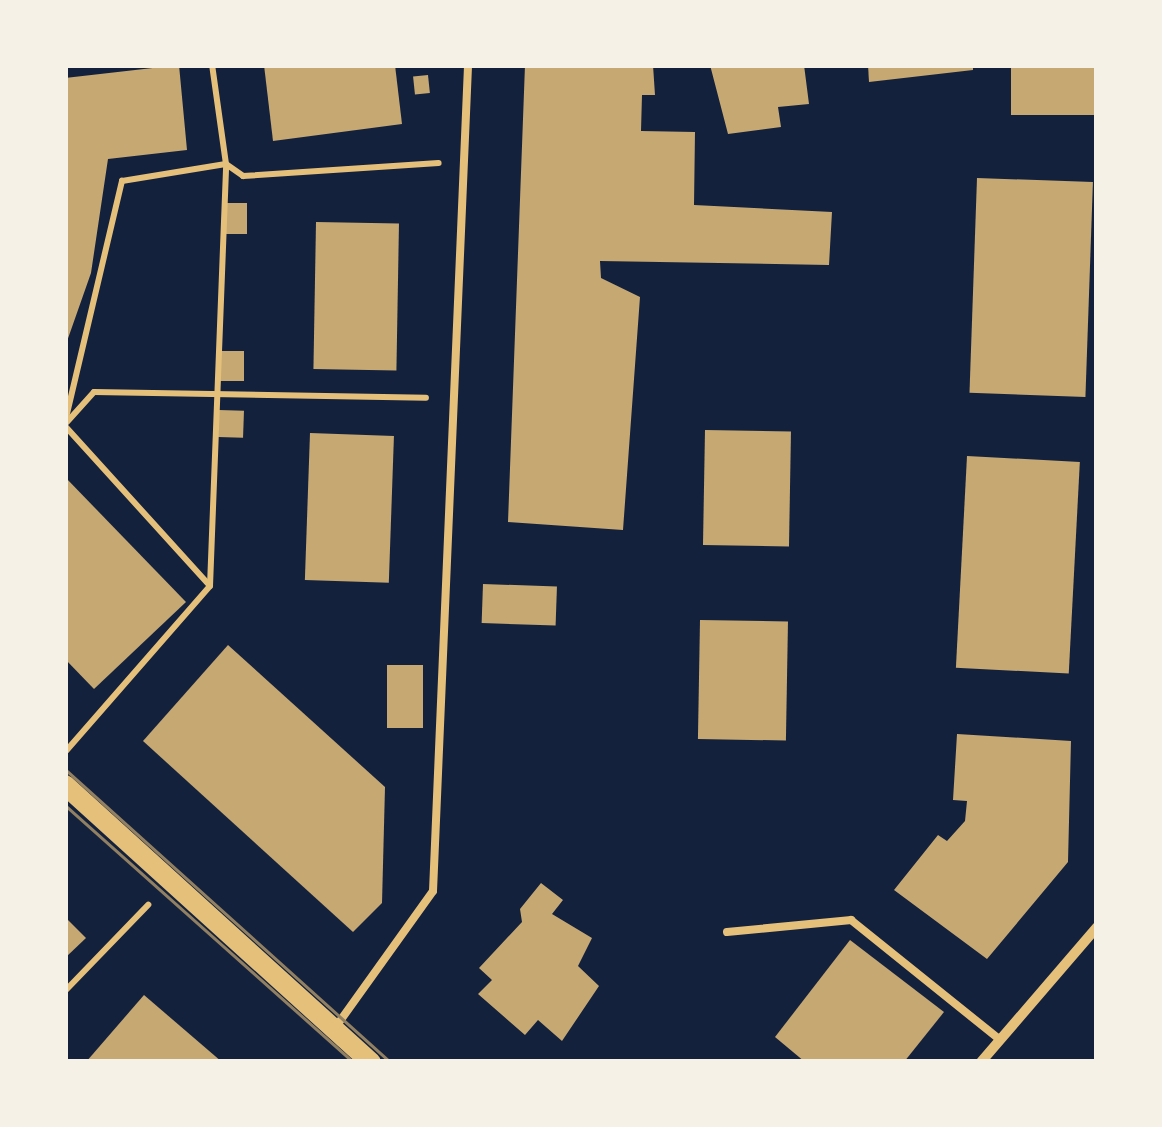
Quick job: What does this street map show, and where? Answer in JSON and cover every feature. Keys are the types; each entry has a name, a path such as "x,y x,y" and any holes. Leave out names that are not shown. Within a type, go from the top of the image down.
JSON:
{"main road":[{"path":"65,785 372,1062"}],"street":[{"path":"981,1062 1097,927"}],"lane":[{"path":"334,1030 433,891 468,65"},
{"path":"727,932 851,920 1000,1040"}],"path":[{"path":"65,752 210,586 226,164 212,65"},
{"path":"65,424 122,181 226,164 243,176 464,161"},
{"path":"65,424 94,392 452,398"},
{"path":"65,424 210,586"},
{"path":"65,991 169,882"}],"building":[{"path":"179,65 187,150 108,159 91,273 65,347 65,78"},
{"path":"264,65 395,65 402,124 273,141"},
{"path":"525,65 653,65 655,95 642,95 641,131 695,132 694,205 832,212 829,265 600,261 601,278 640,297 623,530 508,522"},
{"path":"710,65 804,65 809,104 778,107 781,127 728,134"},
{"path":"868,65 973,65 973,70 869,82"},
{"path":"1011,65 1097,65 1097,115 1011,115"},
{"path":"428,75 430,93 415,94 413,77"},
{"path":"977,178 1093,182 1085,397 969,393"},
{"path":"223,203 247,203 247,234 223,234"},
{"path":"316,222 399,223 396,370 313,369"},
{"path":"219,351 244,351 244,381 219,381"},
{"path":"219,410 244,411 243,438 218,437"},
{"path":"705,430 791,432 789,546 703,545"},
{"path":"310,433 394,436 389,583 305,580"},
{"path":"967,456 1080,462 1069,674 956,668"},
{"path":"65,477 186,602 94,689 65,659"},
{"path":"483,584 557,587 556,626 482,623"},
{"path":"700,620 788,622 786,741 698,739"},
{"path":"228,645 385,787 382,903 353,932 143,741"},
{"path":"387,665 423,665 423,728 387,728"},
{"path":"957,734 1071,741 1068,862 987,959 894,890 938,835 947,841 965,821 967,801 953,800"},
{"path":"541,883 563,900 552,914 592,938 578,966 599,986 562,1041 538,1020 525,1035 478,994 492,980 479,968 522,922 520,909"},
{"path":"65,917 86,938 65,958"},
{"path":"850,940 944,1012 904,1062 805,1062 775,1037"},
{"path":"144,995 222,1062 86,1062"}],"tram line":[{"path":"65,769 390,1062"},
{"path":"65,805 353,1062"}]}
